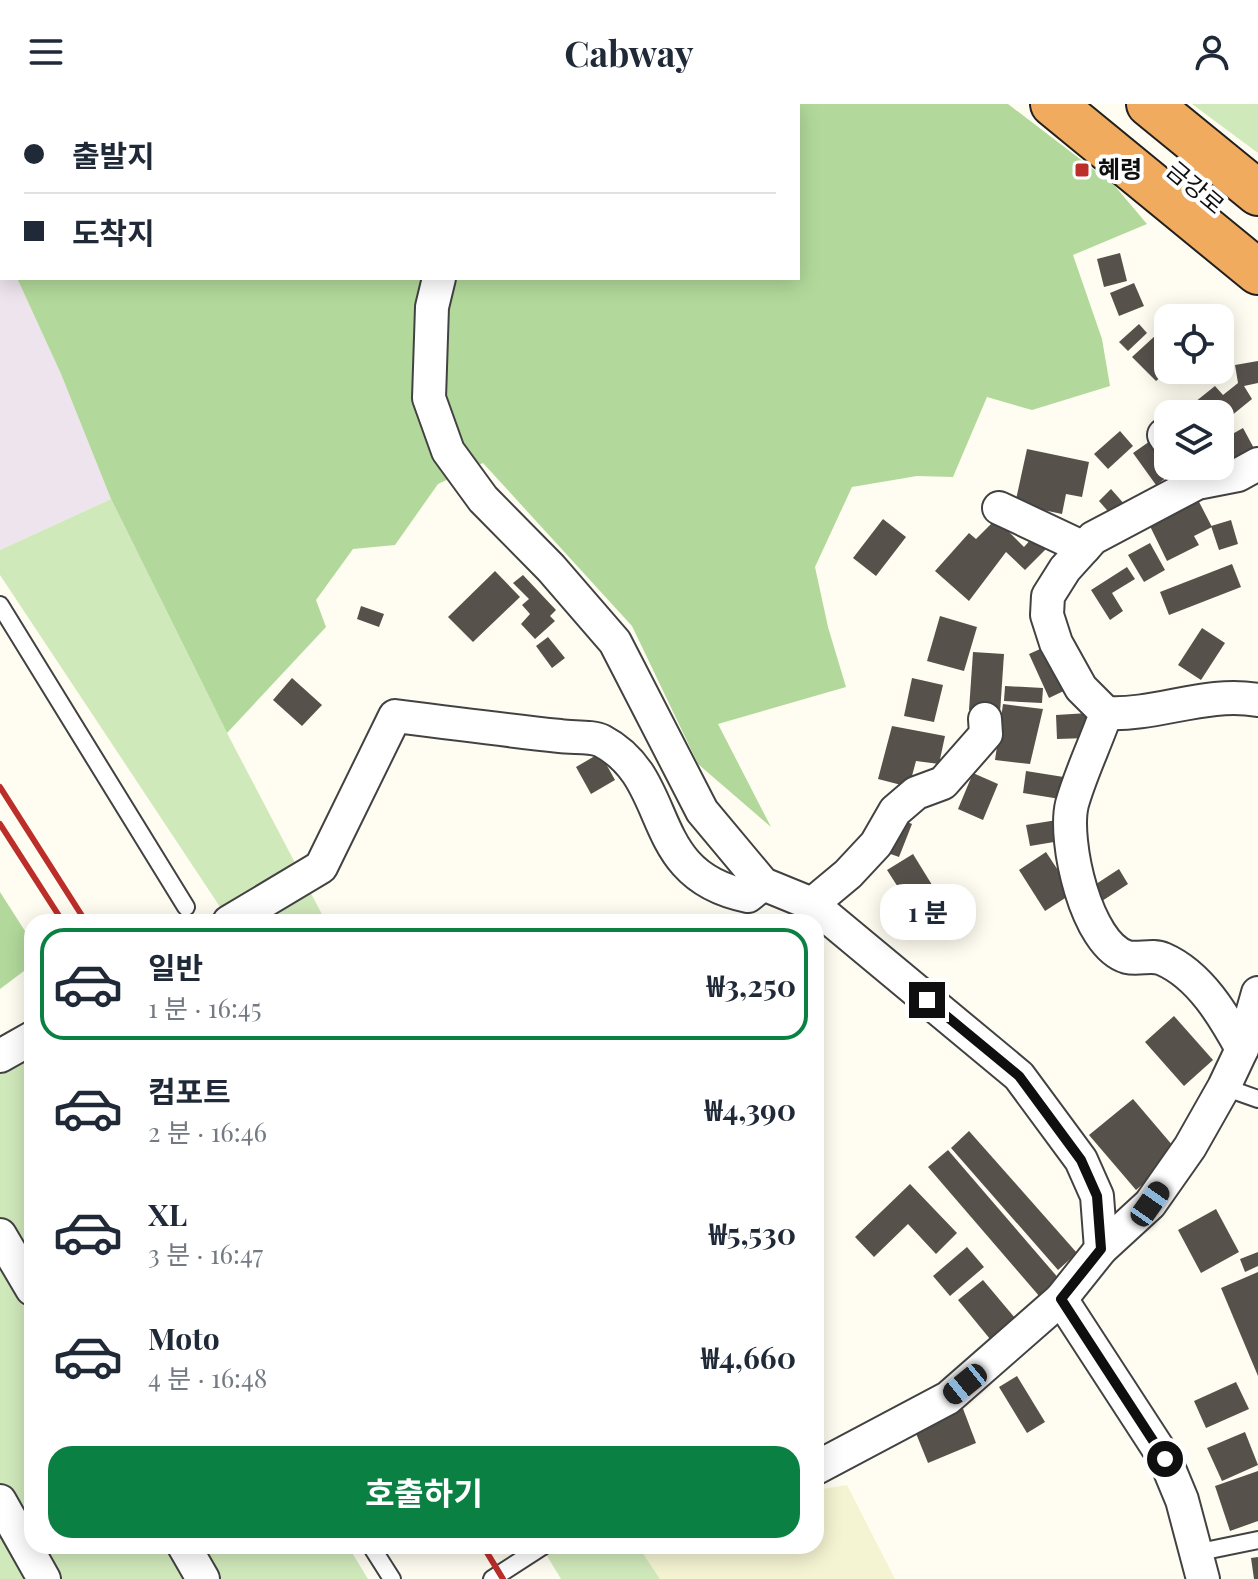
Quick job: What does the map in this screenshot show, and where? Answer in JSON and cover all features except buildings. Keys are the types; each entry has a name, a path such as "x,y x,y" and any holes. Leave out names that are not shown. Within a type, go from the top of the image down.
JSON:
{"highway":[{"path":"1053,104 1258,272"},
{"name":"금강로","path":"1096,104 1258,241"},
{"name":"금강로","path":"1149,104 1258,193"}],"street":[{"path":"439,280 432,307 429,398 448,451 483,499 551,568 615,642 702,811 763,884 812,904 1019,1076 1081,1160 1097,1196 1101,1249"},
{"path":"1234,475 1258,464"},
{"path":"1182,480 1093,538 1065,569 1048,596 1047,615 1056,643 1081,688 1106,713 1130,714 1175,703 1221,697 1258,700"},
{"path":"999,508 1084,548"},
{"path":"1106,713 1071,807 1073,850 1085,908 1111,945 1127,957 1160,957 1183,970 1223,1014 1242,1049"},
{"path":"242,914 321,867 395,716 601,740 643,781 675,851 688,867 708,882 733,893 748,896 763,884"},
{"path":"812,904 848,874 876,844 895,811 916,793 943,783 986,734 985,719"},
{"path":"824,1459 948,1398 1061,1299 1101,1249 1150,1204 1190,1147 1224,1087 1242,1049 1258,993"},
{"path":"0,1056 24,1042"},
{"path":"0,1235 24,1276"},
{"path":"1061,1299 1165,1459 1182,1500 1199,1566"},
{"path":"0,1501 24,1544"},
{"path":"30,1554 44,1579"}],"lane":[{"path":"0,605 186,907"},
{"path":"1224,1087 1258,1099"},
{"path":"1199,1566 1258,1540"},
{"path":"376,1554 392,1579"},
{"path":"492,1579 531,1554"}],"shaded area":[{"path":"0,280 18,280 61,374 111,499 0,550"}],"green space":[{"path":"800,104 1008,104 1114,185 1147,224 1073,255 1102,339 1110,386 1032,410 987,397 953,477 917,476 852,487 815,567 828,627 846,687 718,724 771,827 698,764 632,626 483,463 438,484 395,545 353,549 316,600 326,627 227,733 111,499 61,374 18,280 800,280"},
{"path":"1192,104 1258,104 1258,153"},
{"path":"111,499 227,733 322,914 225,914 0,575 0,550"},
{"path":"0,892 24,930 24,971 0,989"},
{"path":"24,1056 24,1554 353,1554 368,1579 0,1579 0,1069"},
{"path":"847,1485 895,1579 660,1579 643,1554 824,1554 824,1489"},
{"path":"546,1554 643,1554 660,1579 561,1579"}],"railway":[{"path":"0,787 81,914"},
{"path":"0,824 58,914"},
{"path":"488,1554 503,1579"}],"place":[{"name":"혜령","path":"1082,170"}],"route":[{"path":"927,1000 1019,1076 1081,1160 1097,1196 1101,1249 1061,1299 1165,1459"}]}
